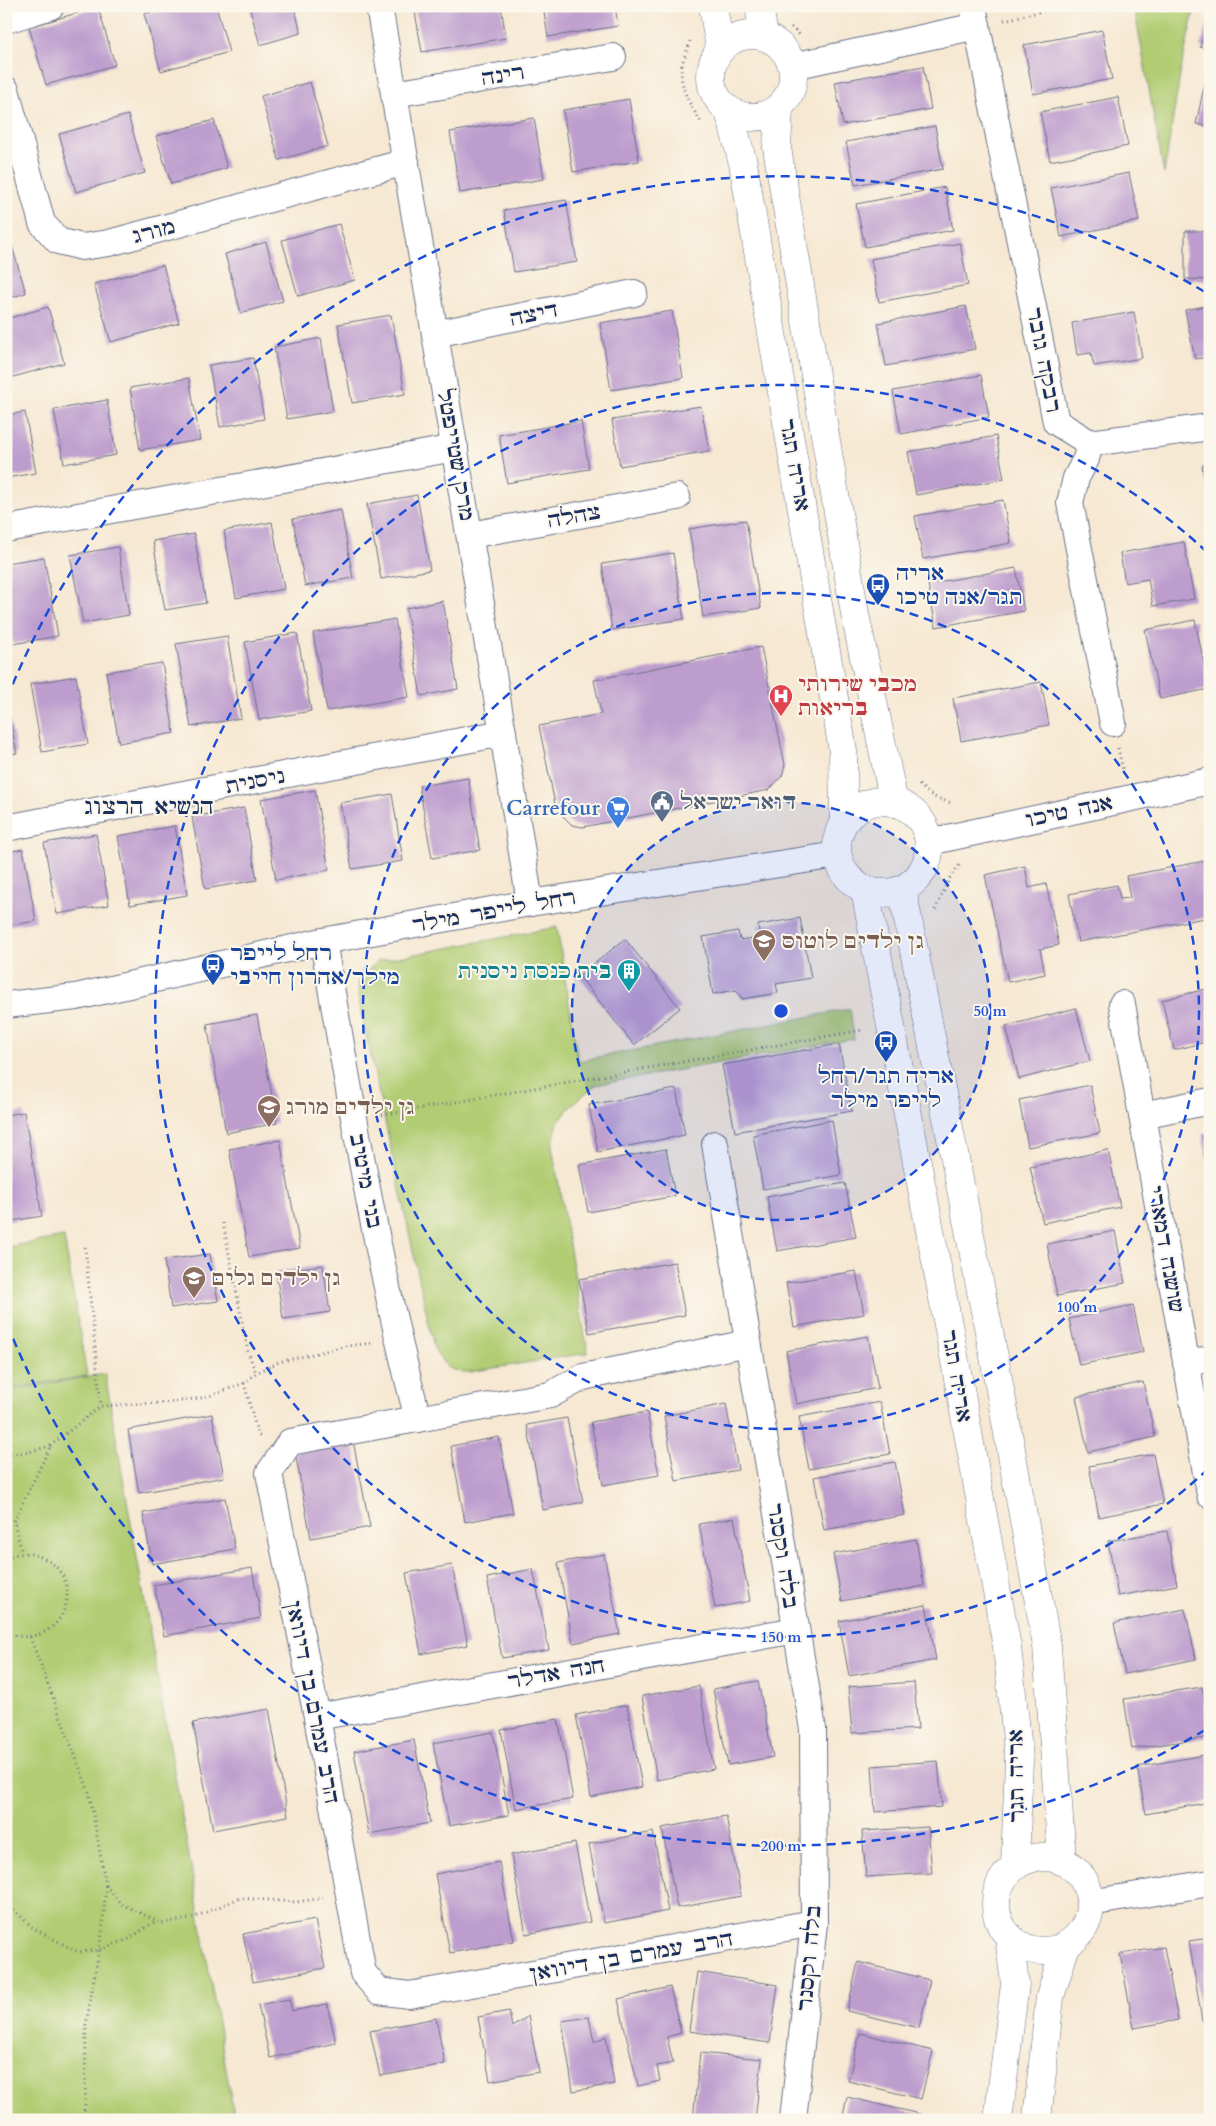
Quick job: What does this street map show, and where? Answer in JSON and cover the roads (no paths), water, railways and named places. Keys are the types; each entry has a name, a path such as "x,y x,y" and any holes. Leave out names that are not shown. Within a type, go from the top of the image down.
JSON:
{"street":[{"path":"6,20 51,6"},
{"name":"מרק שטייפטל","path":"379,6 470,536 530,903"},
{"path":"713,6 720,49"},
{"path":"759,6 764,36"},
{"path":"793,66 975,16"},
{"name":"רבקה גובר","path":"975,16 1056,422 1090,443"},
{"path":"740,36 764,36 777,42 787,53 793,66 792,90 787,100 779,109 767,116 754,118 741,116 729,111 719,102 710,75 713,61 720,49 740,36"},
{"name":"רינה","path":"394,94 612,57"},
{"name":"מורג","path":"6,90 42,223 58,241 82,247 109,243 406,162"},
{"name":"אריה תגר","path":"779,109 777,148 855,614 894,803"},
{"name":"אריה תגר","path":"729,111 743,164 844,751 844,821"},
{"name":"דיצה","path":"435,334 634,293"},
{"path":"1113,723 1070,503 1076,478 1086,459 1090,443 1210,427"},
{"path":"6,529 454,448"},
{"name":"צהלה","path":"470,536 677,497"},
{"name":"ניסנית","path":"6,828 503,733"},
{"name":"אנה טיכו","path":"928,842 1210,781"},
{"path":"880,801 894,803 907,808 918,817 925,829 928,842 928,857 923,870 914,881 902,889 891,893 865,890 847,876 837,855 838,837 844,821 854,811 866,804 880,801"},
{"name":"רחל לייפר מילר","path":"6,1005 76,997 323,941 530,903 837,855"},
{"name":"אריה תגר","path":"902,889 994,1357 1047,1646 1062,1861"},
{"name":"אריה תגר","path":"865,890 954,1356 1007,1647 1020,1759 1016,1865"},
{"name":"בני מיטיב","path":"323,941 354,1120 400,1348 418,1419"},
{"name":"שושנה דמארי","path":"1122,1004 1142,1115 1198,1361 1210,1495"},
{"path":"1142,1115 1210,1101"},
{"name":"בלה וקסנר","path":"715,1144 813,1729 814,1923 793,2120"},
{"name":"הרב עמרם בן דיוואן","path":"748,1343 583,1377 550,1395 290,1442 269,1473 317,1717 363,1973 379,1990 409,1995 814,1923"},
{"name":"חנה אדלר","path":"317,1717 796,1630"},
{"path":"1038,1857 1050,1857 1062,1861 1073,1868 1082,1878 1090,1903 1084,1927 1066,1945 1052,1950 1036,1951 1022,1946 1010,1937 1001,1926 996,1913 999,1886 1006,1874 1016,1865 1038,1857"},
{"path":"1090,1903 1210,1882"},
{"path":"998,2120 1015,1984 1010,1937"},
{"path":"1036,2120 1050,1997 1066,1945"}],"place":[{"name":"אריה תגר/אנה טיכו","path":"878,606"},
{"name":"מכבי שירותי בריאות","path":"781,717"},
{"name":"דואר ישראל","path":"662,823"},
{"name":"Carrefour","path":"618,829"},
{"name":"גן ילדים לוטוס","path":"764,962"},
{"name":"רחל לייפר מילר/אהרון חייבי","path":"213,986"},
{"name":"בית כנסת ניסנית","path":"629,992"},
{"name":"אריה תגר/רחל לייפר מילר","path":"886,1063"},
{"name":"גן ילדים מורג","path":"269,1128"},
{"name":"גן ילדים גלים","path":"194,1299"}],"district":[{"name":"הנשיא הרצוג","path":"149,806"}]}
